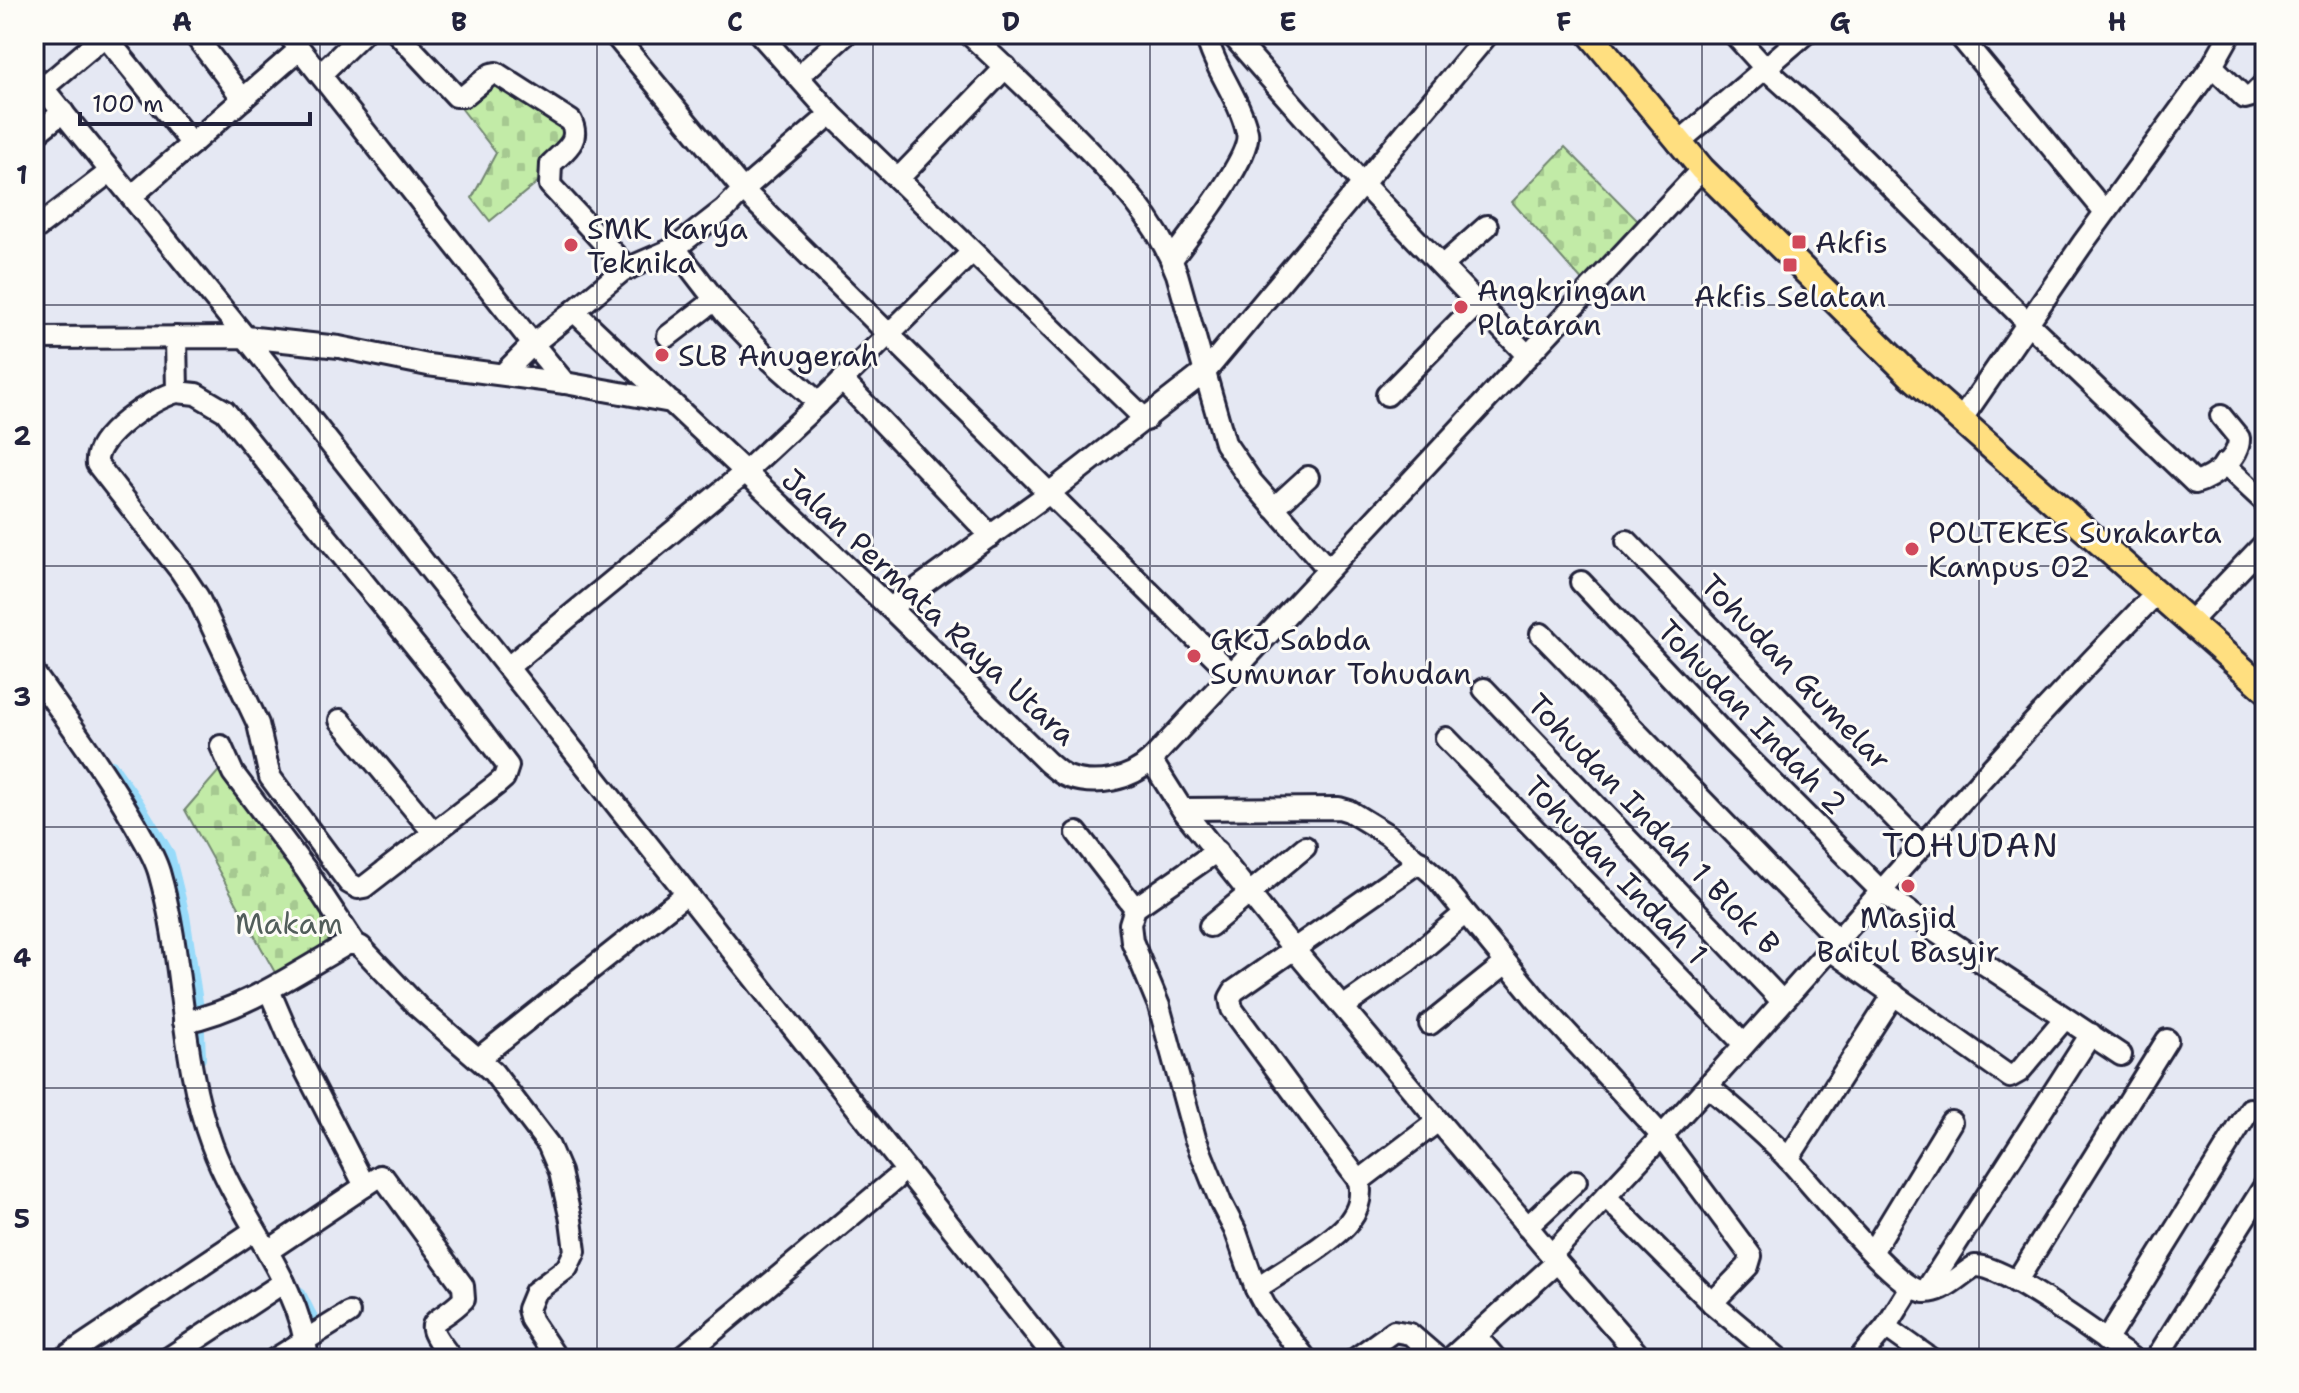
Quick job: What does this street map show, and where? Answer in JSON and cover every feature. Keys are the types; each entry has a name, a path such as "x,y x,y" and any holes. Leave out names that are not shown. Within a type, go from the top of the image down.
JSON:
{"main road":[{"path":"1590,34 1702,169 1911,376 1961,420 2147,602 2189,623 2265,689"}],"street":[{"path":"194,34 243,99"},
{"path":"288,34 565,383"},
{"path":"398,34 456,96 464,96 496,73 571,121 576,132 575,140 551,164 550,185 628,269"},
{"path":"614,34 743,190 1231,673"},
{"path":"760,34 831,114 1146,420"},
{"path":"809,67 846,34"},
{"path":"969,34 1119,180 1144,213 1172,259 1225,443 1233,459 1328,569"},
{"path":"1172,259 1227,182 1247,144 1247,130 1211,53 1206,34"},
{"path":"1231,34 1363,184 1528,356"},
{"path":"890,608 1048,494 1206,371 1488,34"},
{"path":"1734,34 1765,68 1839,135 2195,483 2224,464 2240,443 2221,416"},
{"path":"1678,143 1805,34"},
{"path":"1958,34 2105,212"},
{"path":"1961,420 2027,322 2212,66 2230,34"},
{"path":"192,144 106,35 38,82 253,346 1056,1359"},
{"path":"321,74 353,37"},
{"path":"140,189 292,56"},
{"path":"2212,66 2245,98 2252,96 2265,83"},
{"path":"898,179 1006,67"},
{"path":"34,135 63,112"},
{"path":"504,373 533,344 611,279 675,248 725,209 831,114"},
{"name":"Jalan Permata Raya Utara","path":"574,311 890,608 1026,743 1068,777 1116,779 1134,774 1151,760 1702,169"},
{"path":"34,230 111,171"},
{"path":"1442,266 1487,226"},
{"path":"675,248 715,300 766,356 819,403"},
{"path":"513,663 744,473 972,252"},
{"path":"668,336 715,300"},
{"path":"1387,395 1478,303"},
{"path":"34,338 339,347 428,365 504,373 671,402"},
{"path":"176,342 177,392"},
{"path":"842,380 991,536"},
{"path":"177,392 196,394 225,411 506,761 508,770 501,781 368,885 355,887 349,883 270,777 258,724 198,597 96,461 98,452 110,435 155,399 177,392"},
{"path":"2224,464 2265,502"},
{"path":"1274,508 1308,477"},
{"name":"Tohudan Gumelar","path":"1627,541 1922,846"},
{"path":"2189,623 2265,543"},
{"name":"Tohudan Indah 2","path":"1581,582 1731,741 1881,891 1933,930 2121,1055"},
{"path":"1450,1359 1554,1258 1781,1000 2147,602"},
{"path":"1541,634 1833,944 1894,994 2010,1077 2019,1072 2065,1018"},
{"path":"34,673 82,739 154,858 194,1020 192,1077 210,1142 222,1172 255,1230 272,1248 298,1311 307,1349"},
{"name":"Tohudan Indah 1 Blok B","path":"1484,689 1781,1000"},
{"path":"340,720 433,832"},
{"name":"Tohudan Indah 1","path":"1446,738 1743,1043"},
{"path":"221,746 233,773 306,870 355,944 417,1006 493,1072 536,1124 548,1144 560,1172 575,1251 567,1268 535,1292 528,1309 531,1320 557,1359"},
{"path":"1151,760 1180,805 1293,948 1642,1359"},
{"path":"1180,805 1339,808 1365,819 1420,861 1446,888 1506,963 1662,1136 1751,1256 1748,1266 1712,1303"},
{"path":"1077,833 1135,908"},
{"path":"1210,926 1305,847"},
{"path":"1217,851 1135,908 1130,932 1135,954 1164,1020 1195,1138 1236,1232 1256,1289 1265,1306 1306,1359"},
{"path":"1256,1289 1348,1224 1359,1204 1359,1181 1231,1006 1230,998 1234,991 1293,948 1420,861"},
{"path":"479,1058 686,894"},
{"path":"1343,1007 1407,962 1464,914"},
{"path":"194,1020 269,990 347,944 355,944"},
{"path":"1430,1024 1506,963"},
{"path":"269,990 293,1046 365,1186"},
{"path":"1788,1159 1894,994"},
{"path":"1859,1359 1918,1290 2091,1034"},
{"path":"2016,1282 2167,1040"},
{"path":"1708,1086 1788,1159 1872,1252 1918,1290"},
{"path":"2106,1341 2250,1109"},
{"path":"1359,1181 1438,1121"},
{"path":"1872,1252 1951,1122"},
{"path":"272,1248 380,1176 384,1178 466,1293 464,1299 436,1318 432,1326 434,1336 452,1359"},
{"path":"680,1359 894,1180"},
{"path":"1527,1227 1576,1181"},
{"path":"2156,1359 2265,1185"},
{"path":"1606,1197 1712,1303 1779,1359"},
{"path":"62,1359 255,1230"},
{"path":"1918,1290 1954,1283 1975,1266 1988,1267 2133,1359"},
{"path":"167,1359 284,1282"},
{"path":"275,1359 307,1349 349,1313"},
{"path":"1886,1327 1931,1359"},
{"path":"1355,1359 1394,1331 1410,1334 1439,1359"},
{"path":"1476,1336 1496,1359"}],"green space":[{"path":"492,76 573,130 545,176 490,221 472,198 496,153 458,104"},
{"path":"1565,147 1640,223 1585,284 1512,202"},
{"name":"Makam","path":"223,766 346,939 278,978 185,810"}],"waterway":[{"path":"111,768 167,855 182,916 196,1009 198,1058"},
{"path":"298,1294 310,1318"}],"place":[{"name":"Akfis","path":"1799,242"},
{"name":"SMK Karya Teknika","path":"571,245"},
{"name":"Akfis Selatan","path":"1790,265"},
{"name":"Angkringan Plataran","path":"1461,307"},
{"name":"SLB Anugerah","path":"662,355"},
{"name":"POLTEKES Surakarta Kampus 02","path":"1912,549"},
{"name":"GKJ Sabda Sumunar Tohudan","path":"1194,656"},
{"name":"Masjid Baitul Basyir","path":"1908,886"}],"district":[{"name":"TOHUDAN","path":"1971,845"}]}
